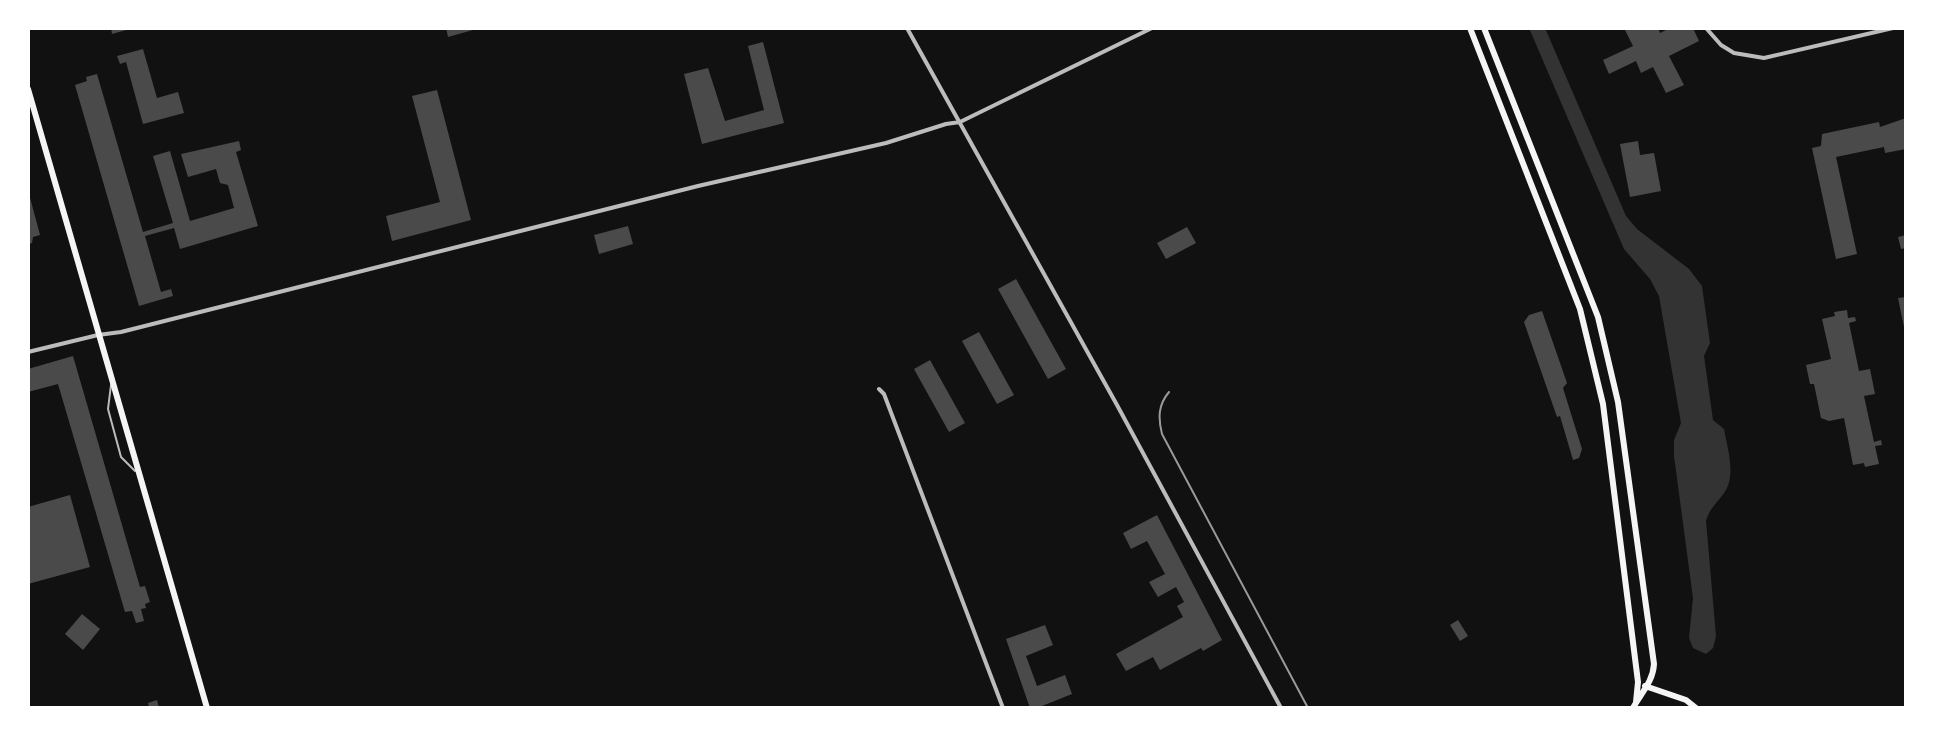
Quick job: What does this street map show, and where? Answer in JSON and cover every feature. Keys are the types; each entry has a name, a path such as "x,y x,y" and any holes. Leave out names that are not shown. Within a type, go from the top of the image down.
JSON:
{"main road":[{"path":"1470,28 1580,309 1603,404 1638,682 1634,706"},
{"path":"1484,28 1598,317 1618,402 1654,664 1647,687 1634,706"},
{"path":"28,89 207,708"},
{"path":"1540,204 1553,199"},
{"path":"1638,682 1686,700 1696,708"}],"street":[{"path":"907,28 1281,708"},
{"path":"28,352 121,332 960,122 1152,28"},
{"path":"1706,28 1721,45 1734,53 1764,58 1893,28"},
{"path":"879,389 884,394 1003,708"}],"lane":[{"path":"112,380 108,409 121,457 139,475"}],"shaded area":[{"path":"1529,28 1545,28 1626,216 1637,229 1689,269 1702,286 1710,343 1704,356 1713,420 1724,429 1730,466 1727,488 1706,521 1716,636 1713,648 1706,654 1693,648 1689,638 1693,598 1674,456 1674,440 1681,423 1659,296 1650,279 1624,249"}],"building":[{"path":"111,28 130,28 130,29 112,34"},
{"path":"446,28 472,28 473,30 448,37"},
{"path":"1624,28 1658,28 1660,33 1670,28 1693,28 1699,41 1669,56 1684,85 1666,93 1653,67 1641,73 1636,61 1609,74 1603,60 1633,46"},
{"path":"763,42 784,123 702,144 684,74 708,68 725,121 764,110 748,46"},
{"path":"143,49 157,98 178,92 184,113 143,124 126,62 120,64 117,56"},
{"path":"97,74 143,232 173,223 153,156 170,151 190,221 234,208 228,185 220,183 216,169 188,177 181,154 239,141 241,150 236,152 258,226 180,249 174,228 145,236 161,292 171,289 173,296 139,306 75,85"},
{"path":"437,90 471,220 392,241 386,216 440,202 412,96"},
{"path":"1906,118 1906,149 1885,153 1884,147 1836,157 1857,254 1836,259 1812,148 1821,146 1822,134 1879,122 1880,127"},
{"path":"1638,141 1640,155 1654,153 1661,191 1630,197 1620,144"},
{"path":"28,190 40,235 33,237 32,243 28,244"},
{"path":"628,226 633,244 599,254 594,235"},
{"path":"1187,227 1196,243 1166,259 1157,243"},
{"path":"1906,235 1906,248 1901,249 1898,237"},
{"path":"1016,279 1066,369 1048,379 998,289"},
{"path":"1906,297 1906,332 1905,332 1898,298"},
{"path":"1847,310 1848,318 1855,317 1856,321 1849,323 1859,371 1870,369 1875,394 1864,396 1874,442 1881,440 1882,445 1875,446 1879,464 1865,467 1864,463 1853,465 1844,418 1829,421 1821,418 1814,384 1810,384 1806,365 1831,359 1822,319 1835,316 1834,312"},
{"path":"1542,311 1567,383 1563,388 1582,449 1579,458 1573,460 1560,416 1557,417 1524,322 1529,315"},
{"path":"979,332 1014,395 997,404 962,341"},
{"path":"73,356 140,587 145,586 150,602 141,609 144,621 136,623 132,611 125,612 58,384 28,392 28,369"},
{"path":"930,360 965,423 949,432 914,369"},
{"path":"70,495 90,567 28,584 28,507"},
{"path":"1157,515 1222,640 1160,670 1153,657 1126,671 1116,654 1183,617 1177,606 1184,602 1176,587 1158,597 1149,582 1165,574 1147,541 1131,549 1123,533"},
{"path":"82,614 100,629 83,650 65,634"},
{"path":"1458,620 1468,636 1460,641 1450,625"},
{"path":"1045,625 1053,645 1026,656 1037,686 1065,675 1072,694 1030,708 1006,639"},
{"path":"157,700 159,708 149,708 148,703"}],"tram line":[{"path":"1169,392 1160,412 1162,434 1308,708"}]}
